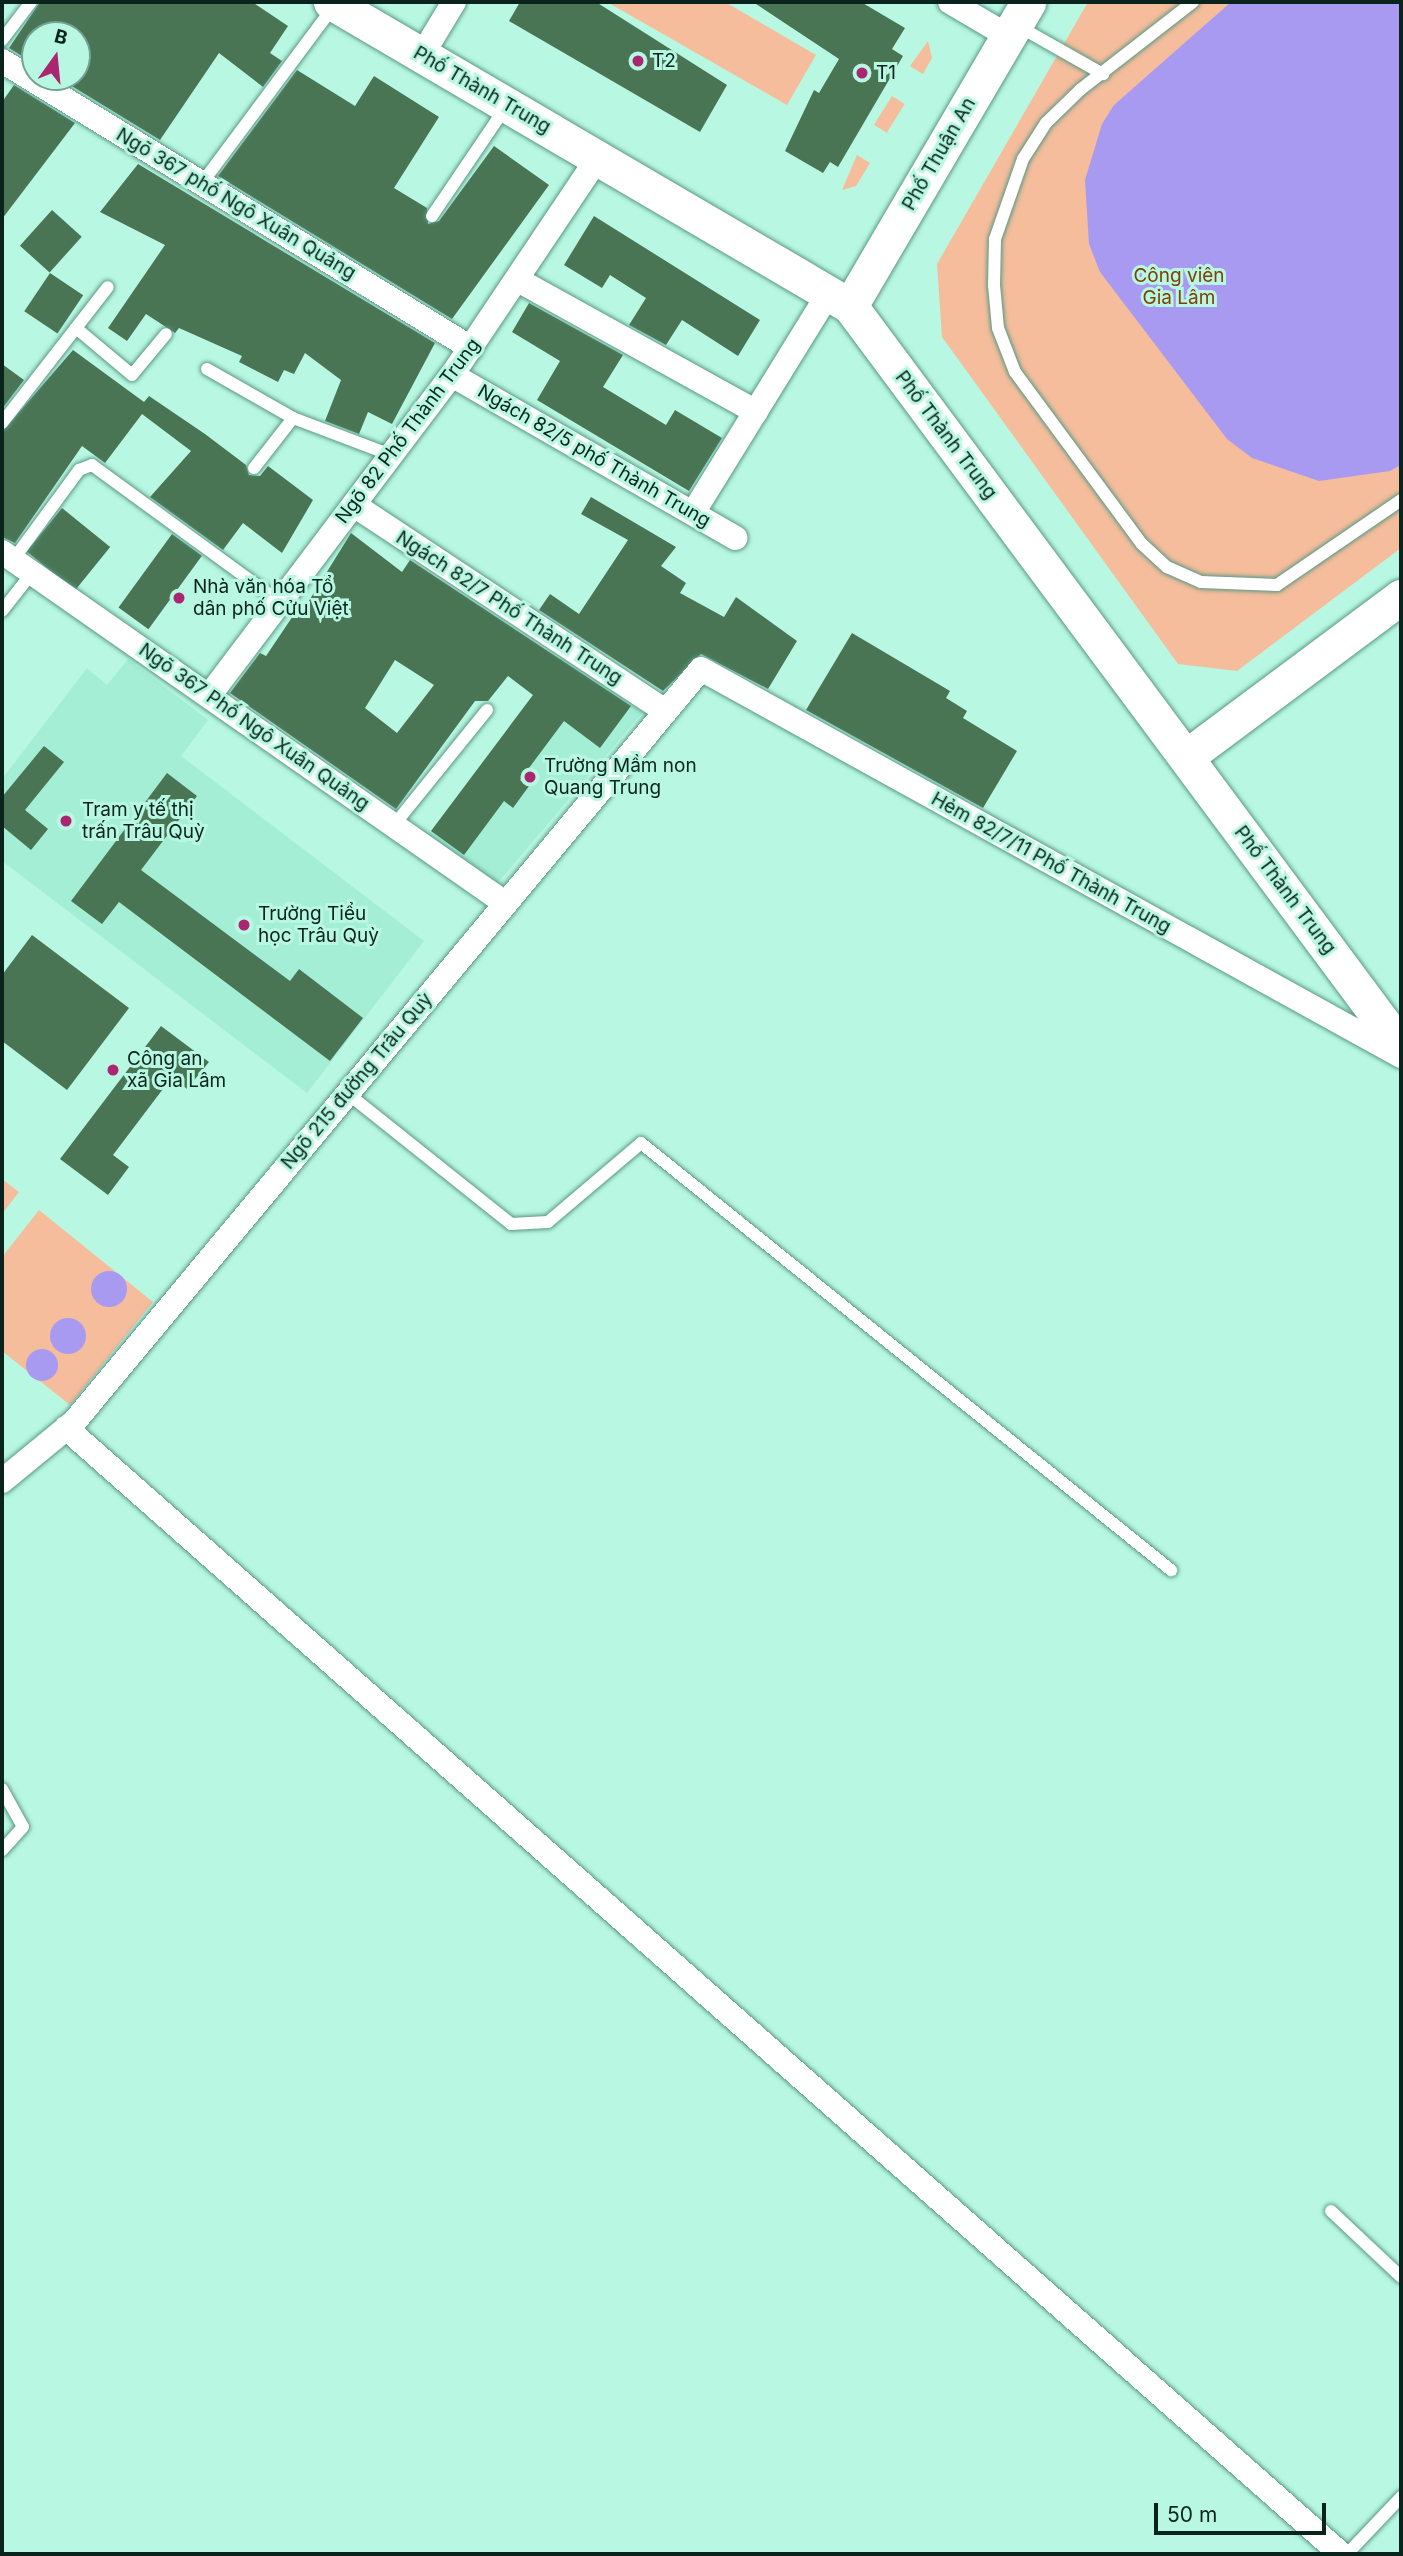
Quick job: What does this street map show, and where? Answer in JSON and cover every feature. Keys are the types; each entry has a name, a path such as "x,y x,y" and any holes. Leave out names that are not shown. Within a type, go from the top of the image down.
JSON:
{"main road":[{"name":"Phố Thành Trung","path":"333,3 840,300 1186,757 1401,1047"},
{"name":"Phố Thuận An","path":"840,300 1017,21"},
{"path":"1186,757 1401,597"}],"street":[{"path":"422,55 454,2"},
{"path":"950,2 1017,21"},
{"name":"Ngõ 367 phố Ngô Xuân Quảng","path":"2,61 471,348"},
{"name":"Ngõ 82 Phố Thành Trung","path":"209,696 452,375 598,158"},
{"path":"518,280 755,412"},
{"path":"693,513 755,412 840,300"},
{"name":"Ngách 82/5 phố Thành Trung","path":"452,375 736,538"},
{"name":"Ngách 82/7 Phố Thành Trung","path":"354,505 664,710"},
{"name":"Ngõ 367 Phố Ngô Xuân Quảng","path":"16,562 505,903"},
{"name":"Ngõ 215 đường Trâu Quỳ","path":"2,1481 66,1428 664,710 701,670"},
{"name":"Hẻm 82/7/11 Phố Thành Trung","path":"701,670 1401,1056"},
{"path":"66,1428 1341,2554"}],"lane":[{"path":"2,40 31,2"},
{"path":"1193,2 1046,123 1006,197 994,285 998,328 1015,372 1142,544 1167,567 1201,582 1277,585 1401,500"},
{"path":"202,183 333,3"},
{"path":"1017,21 1103,74"},
{"path":"432,216 507,105"},
{"path":"2,423 108,287"},
{"path":"76,328 132,375 166,334"},
{"path":"206,369 293,418 391,455"},
{"path":"254,468 293,418"},
{"path":"2,611 16,562 86,467 109,473 279,603"},
{"path":"394,825 487,710"},
{"path":"347,1093 511,1224 548,1222 641,1143 1171,1570"},
{"path":"2,1789 23,1827 2,1850"},
{"path":"1331,2211 1401,2277"},
{"path":"1347,2554 1401,2497"}],"shaded area":[{"path":"1231,2 1401,2 1401,465 1390,471 1319,481 1252,458 1227,439 1100,272 1089,244 1085,180 1102,124 1114,105"},
{"name":"Trường Mầm non Quang Trung","path":"564,653 642,713 496,885 426,838"},
{"name":"Trường Tiểu học Trâu Quỳ","path":"128,659 208,720 181,756 424,941 307,1093 2,861 2,779 87,668 107,685"},
{"path":"109,1271 122,1276 127,1289 122,1302 109,1307 96,1302 91,1289 96,1276"},
{"path":"68,1318 81,1323 86,1336 81,1349 68,1354 55,1349 50,1336 55,1323"},
{"path":"42,1349 54,1353 58,1365 54,1377 42,1381 30,1377 26,1365 30,1353"}],"green space":[{"path":"607,2 725,2 816,55 787,105"},
{"name":"Công viên Gia Lâm","path":"1088,2 1401,2 1401,548 1237,671 1178,664 942,337 937,264"},
{"path":"928,41 932,58 923,74 910,66"},
{"path":"892,96 905,104 887,133 874,125"},
{"path":"857,155 870,163 856,186 842,190"},
{"path":"2,1179 19,1192 2,1214"},
{"path":"39,1210 153,1302 70,1405 2,1351 2,1257"}],"building":[{"path":"40,2 252,2 288,26 270,53 282,61 263,87 219,53 160,140 80,91 91,91 91,21 27,21"},
{"name":"T2","path":"520,2 596,2 727,85 700,132 509,21"},
{"name":"T1","path":"753,2 861,2 905,28 892,49 903,56 838,167 830,162 823,173 785,151 814,90 819,93 839,59"},
{"path":"21,30 21,55 9,48"},
{"path":"297,70 355,106 374,76 439,117 394,188 427,208 428,224 439,221 494,146 549,185 452,319 218,176"},
{"path":"14,85 75,123 2,219 2,102"},
{"path":"138,164 435,343 392,424 368,412 359,434 325,421 341,380 305,353 294,374 284,370 278,382 239,362 242,356 179,328 175,333 146,314 127,341 108,328 165,245 100,212"},
{"path":"52,210 82,237 50,272 20,246"},
{"path":"594,216 760,320 738,356 682,320 666,345 629,325 646,298 610,275 602,288 564,265"},
{"path":"50,273 83,295 57,334 24,311"},
{"path":"529,303 623,355 603,387 666,425 675,410 722,438 689,491 537,400 560,361 512,332"},
{"path":"73,350 144,402 149,396 205,434 246,465 249,475 260,476 268,466 313,500 282,553 243,523 223,550 150,497 191,451 142,414 105,463 82,446 15,543 2,537 2,432"},
{"path":"2,364 24,380 2,409"},
{"path":"591,497 676,547 661,566 686,583 680,593 724,617 736,597 797,641 768,689 701,654 663,691 539,610 550,594 579,614 628,540 581,514"},
{"path":"62,508 110,547 75,591 27,552"},
{"path":"351,533 402,572 410,560 631,706 600,748 564,721 520,780 529,786 513,808 504,801 464,855 431,831 533,695 508,676 488,701 475,701 396,809 230,693 260,653 266,656 303,601 307,604","holes":["395,660 434,685 397,733 365,708"]},
{"path":"172,534 202,556 148,629 119,608"},
{"path":"852,633 950,691 946,698 967,711 963,718 1017,751 983,808 806,710"},
{"path":"44,746 64,762 25,810 48,829 31,850 2,826 2,797"},
{"path":"167,773 197,796 141,870 290,981 299,969 363,1018 330,1061 119,902 102,924 71,901"},
{"path":"32,935 129,1008 67,1090 2,1041 2,975"},
{"path":"161,1026 209,1062 187,1089 172,1077 113,1155 129,1167 108,1195 60,1159"}],"place":[{"name":"T2","path":"638,61"},
{"name":"T1","path":"862,73"},
{"name":"Nhà văn hóa Tổ dân phố Cửu Việt","path":"179,598"},
{"name":"Trường Mầm non Quang Trung","path":"530,777"},
{"name":"Trạm y tế thị trấn Trâu Quỳ","path":"66,821"},
{"name":"Trường Tiểu học Trâu Quỳ","path":"244,925"},
{"name":"Công an xã Gia Lâm","path":"113,1070"}]}
